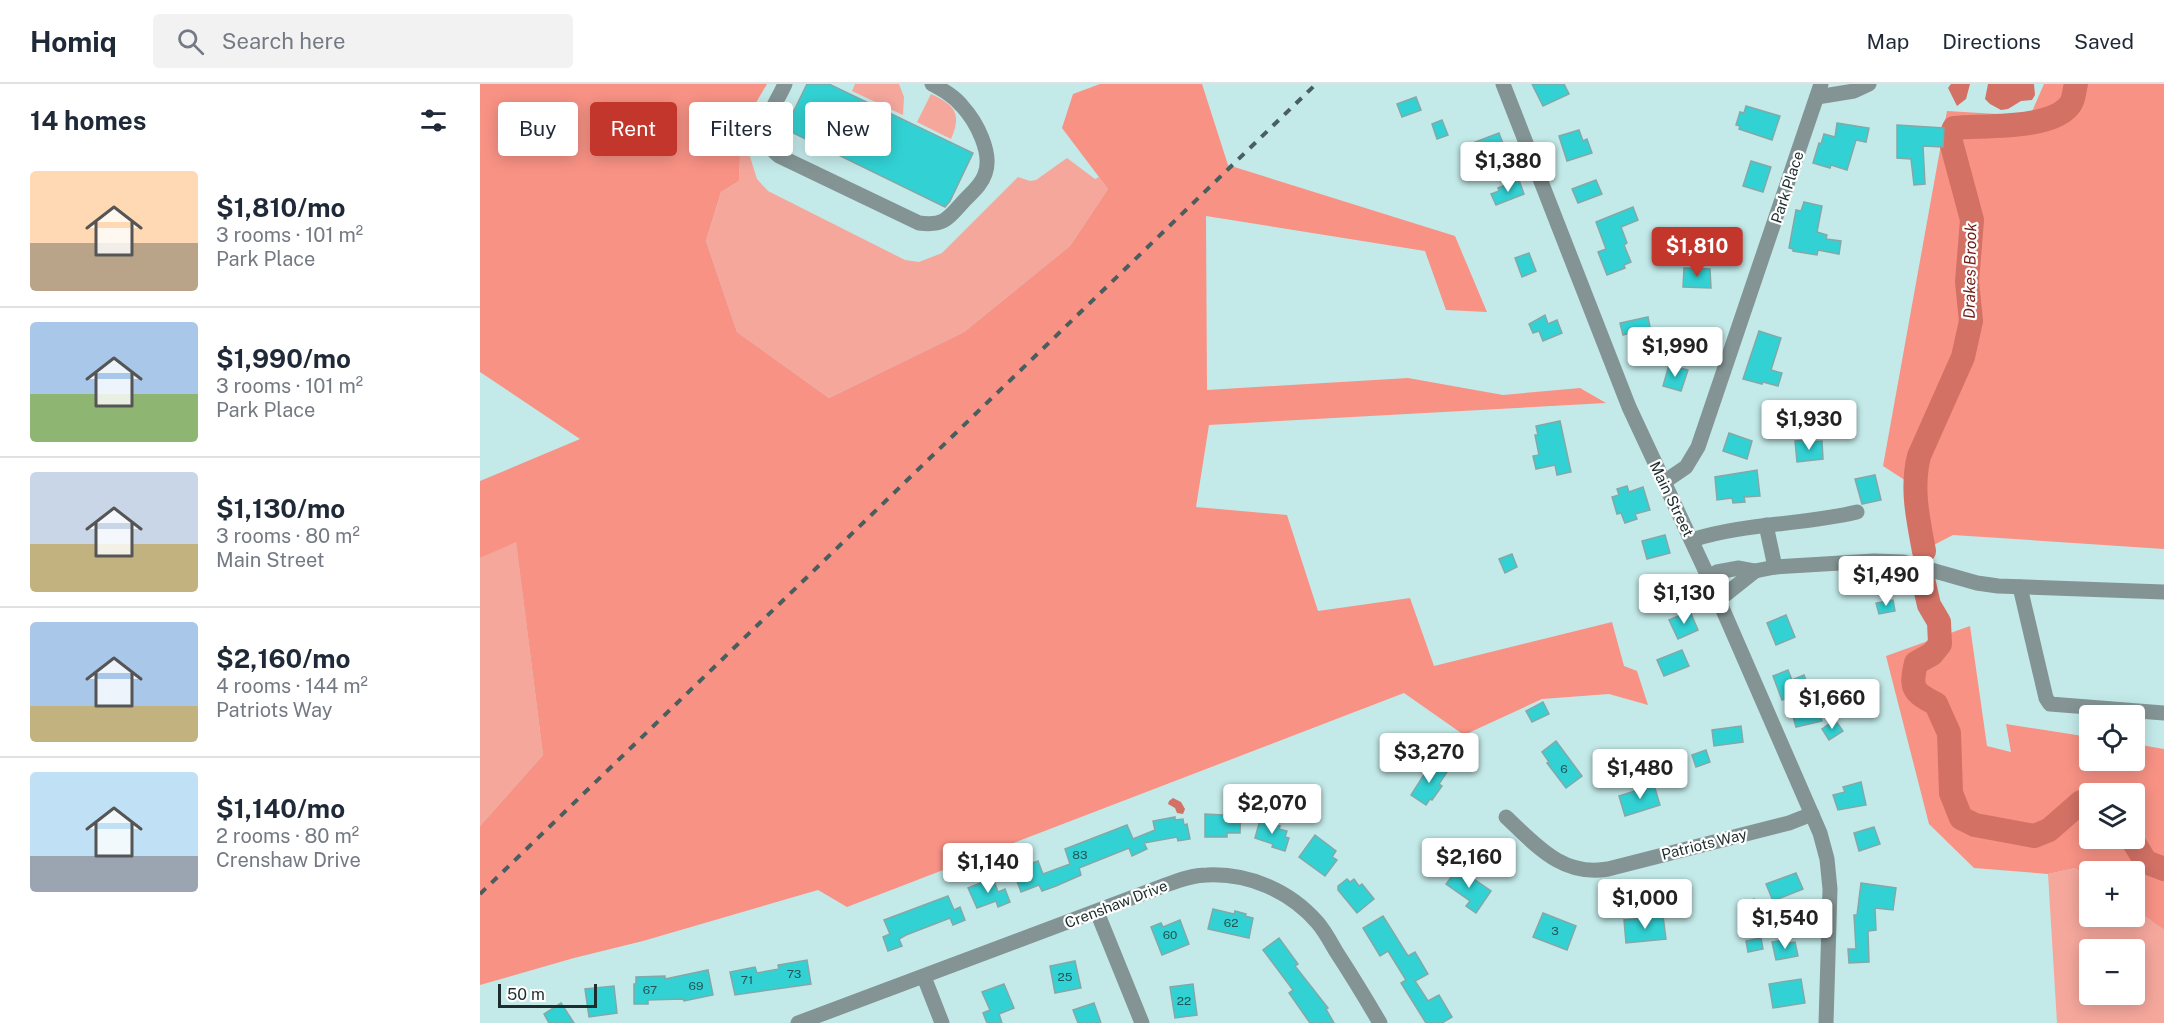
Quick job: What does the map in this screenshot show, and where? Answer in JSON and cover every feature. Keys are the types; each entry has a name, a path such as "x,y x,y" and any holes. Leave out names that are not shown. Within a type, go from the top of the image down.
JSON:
{"street":[{"path":"785,84 765,128 767,145 772,151 919,224 930,225 942,223 952,215 981,183 987,165 985,150 967,111 954,97 932,84"},
{"name":"Main Street","path":"1503,84 1541,187 1629,407 1718,597 1812,814 1829,867 1826,1023"},
{"path":"1819,91 1854,91 1869,84"},
{"name":"Park Place","path":"1664,482 1686,467 1698,447 1819,91"},
{"path":"1692,540 1766,525 1814,520 1857,512"},
{"path":"1766,525 1774,567"},
{"path":"1708,576 1739,568 1755,571 1774,567 1874,561 1903,562 1977,583 2020,587 2164,592"},
{"path":"1718,597 1726,594 1755,571"},
{"path":"2020,587 2049,703 2164,713"},
{"name":"Patriots Way","path":"1506,817 1554,859 1568,866 1589,871 1608,869 1766,829 1812,814"},
{"name":"Crenshaw Drive","path":"798,1023 1097,912 1163,885 1186,878 1226,875 1265,884 1285,893 1302,906 1319,924 1380,1023"},
{"path":"1097,912 1142,1023"},
{"path":"924,977 942,1023"}],"shaded area":[{"path":"480,84 767,84 756,102 689,102 689,156 740,156 739,181 721,192 706,241 737,332 829,398 964,332 1070,246 1108,189 1062,128 1073,94 1100,84 1202,84 1228,165 1455,236 1487,312 1446,310 1425,251 1206,216 1207,390 1408,378 1503,395 1580,388 1606,403 1209,425 1196,507 1287,515 1318,611 1410,598 1434,666 1612,622 1624,666 1637,671 1648,705 1609,694 1542,699 1464,735 1404,693 847,907 818,890 480,985 480,826 543,755 516,542 480,558 480,481 580,439 480,372"},
{"path":"855,84 899,84 904,97 903,115 891,109 891,102 875,102 852,91"},
{"path":"1951,84 1970,84 1966,99 1957,106 1948,88"},
{"path":"1988,84 2034,84 2035,95 2032,100 2021,101 2008,109 2001,110 1985,99"},
{"path":"2044,84 2164,84 2164,549 1953,535 1926,549 1917,488 1883,466 1947,111 2030,116"},
{"path":"931,94 946,102 954,111 956,123 951,139 917,122"},
{"path":"740,156 750,156 757,179 768,191 905,260 919,262 942,253 1018,177 1030,181 1036,180 1067,158 1095,179 1099,177 1108,189 1070,246 964,332 829,398 737,332 706,241 721,192 739,181"},
{"path":"516,541 543,755 480,826 480,558"},
{"path":"1970,626 1987,746 2011,752 2006,724 2079,735 2079,771 2145,771 2145,746 2164,749 2164,930 2145,916 2145,861 2079,861 2079,871 2075,868 2048,874 1974,868 1929,824 1886,656"},
{"path":"1173,798 1181,802 1185,809 1183,814 1177,813 1175,808 1168,804"},
{"path":"2075,868 2079,871 2079,927 2145,927 2145,916 2164,930 2164,1023 2057,1023 2048,874"}],"building":[{"path":"807,84 829,84 867,102 805,102 805,139 793,133 793,113"},
{"path":"1532,84 1564,84 1569,94 1543,106"},
{"path":"1416,97 1421,110 1402,117 1397,104"},
{"path":"1746,106 1780,116 1772,140 1739,129 1740,126 1736,125 1740,112 1744,113"},
{"path":"891,114 973,153 945,207 840,156 891,156"},
{"path":"1442,120 1448,135 1437,139 1432,124"},
{"path":"1837,123 1869,128 1866,142 1856,140 1847,170 1813,163 1824,134 1835,137"},
{"path":"1897,125 1944,128 1943,147 1923,146 1925,184 1914,185 1911,159 1897,158"},
{"path":"1579,130 1583,141 1587,139 1592,153 1567,161 1559,136"},
{"path":"1499,133 1504,146 1471,160 1465,146"},
{"path":"1751,161 1771,167 1763,192 1743,186"},
{"path":"1519,180 1524,194 1496,205 1491,194 1499,191 1498,188"},
{"path":"1596,180 1602,194 1578,203 1572,189"},
{"path":"1804,202 1822,206 1817,232 1827,235 1826,239 1841,241 1839,254 1818,250 1817,255 1793,251 1789,248 1796,210 1801,211"},
{"path":"1633,207 1638,220 1621,227 1627,243 1624,245 1631,262 1624,265 1625,268 1607,275 1598,252 1606,249 1596,222"},
{"path":"1529,253 1536,271 1522,277 1515,258"},
{"path":"1684,268 1710,269 1711,288 1683,287"},
{"path":"1545,315 1548,324 1557,320 1562,333 1543,341 1539,331 1533,333 1529,324"},
{"path":"1648,317 1651,332 1631,336 1630,333 1623,335 1620,323"},
{"path":"1681,329 1699,334 1696,345 1676,340"},
{"path":"1759,331 1781,338 1771,370 1782,373 1778,386 1743,379"},
{"path":"1669,365 1688,370 1681,391 1663,386"},
{"path":"1560,421 1571,472 1557,475 1555,465 1536,469 1533,456 1539,455 1535,435 1538,435 1536,426"},
{"path":"1729,433 1752,441 1747,459 1723,451"},
{"path":"1807,440 1807,442 1822,441 1823,459 1797,462 1795,441"},
{"path":"1757,470 1760,496 1744,497 1745,502 1733,503 1732,498 1717,500 1715,477"},
{"path":"1875,475 1881,500 1862,504 1855,479"},
{"path":"1627,486 1629,492 1643,487 1650,510 1635,514 1637,519 1625,523 1621,513 1617,514 1612,497 1619,495 1617,489"},
{"path":"1665,535 1670,553 1647,559 1642,541"},
{"path":"1512,554 1517,567 1505,573 1499,559"},
{"path":"1893,600 1895,611 1879,614 1876,603"},
{"path":"1690,611 1698,630 1678,639 1669,620"},
{"path":"1786,615 1795,637 1776,645 1767,623"},
{"path":"1682,650 1689,666 1664,676 1657,660"},
{"path":"1788,670 1792,680 1804,675 1816,706 1818,705 1822,721 1796,727 1788,698 1782,700 1773,676"},
{"path":"1543,702 1549,714 1532,722 1526,711"},
{"path":"1835,720 1843,731 1829,740 1822,729"},
{"path":"1741,726 1743,742 1714,746 1712,730"},
{"path":"1556,741 1582,776 1566,788 1547,763 1549,762 1542,752"},
{"path":"1706,750 1710,762 1696,767 1692,755"},
{"path":"1432,762 1447,772 1439,784 1442,786 1426,805 1411,795"},
{"path":"1861,782 1866,805 1838,810 1833,795 1845,792 1843,787"},
{"path":"1654,785 1660,805 1625,816 1619,796"},
{"path":"1227,807 1241,807 1240,833 1227,833 1227,837 1205,837 1205,814 1224,815 1227,813"},
{"path":"1175,817 1175,820 1183,819 1184,825 1187,824 1190,839 1178,841 1177,837 1144,843 1147,849 1132,856 1129,848 1079,868 1081,875 1056,886 1042,891 1039,885 1021,892 1013,870 1038,861 1043,874 1070,864 1065,849 1127,825 1133,839 1155,830 1153,821"},
{"path":"1260,820 1280,826 1279,829 1287,831 1285,837 1289,838 1285,851 1255,838"},
{"path":"1874,827 1880,844 1859,851 1854,833"},
{"path":"1315,835 1336,851 1332,857 1337,860 1325,876 1299,857"},
{"path":"1458,868 1491,891 1476,913 1466,906 1470,901 1446,884"},
{"path":"1796,873 1803,889 1773,901 1766,884"},
{"path":"993,878 998,892 1005,889 1010,902 998,907 996,901 977,908 968,888"},
{"path":"1347,879 1350,882 1354,879 1359,886 1362,884 1374,899 1357,913 1338,890 1338,886"},
{"path":"1861,883 1896,888 1893,910 1875,908 1876,930 1868,931 1869,962 1849,963 1848,949 1856,949 1854,915 1857,915"},
{"path":"948,896 954,910 960,907 965,920 953,925 950,918 906,935 899,939 902,946 888,951 883,937 890,934 884,920"},
{"path":"1754,899 1761,915 1745,922 1739,906"},
{"path":"1213,909 1234,914 1235,911 1253,918 1249,938 1208,929"},
{"path":"1543,913 1576,926 1567,950 1533,937"},
{"path":"1383,916 1408,956 1415,952 1428,974 1415,981 1428,1001 1439,995 1452,1017 1442,1023 1426,1023 1401,983 1406,980 1388,951 1380,956 1363,928"},
{"path":"1663,916 1666,939 1626,943 1624,920"},
{"path":"1180,920 1189,944 1162,955 1151,927 1161,923 1163,927"},
{"path":"1279,938 1298,964 1295,966 1328,1008 1326,1009 1334,1023 1310,1023 1289,993 1293,990 1263,950"},
{"path":"1761,938 1763,949 1748,952 1746,941"},
{"path":"1787,939 1788,943 1795,942 1798,956 1776,960 1772,942"},
{"path":"807,960 811,984 735,995 730,972 755,967 757,973 779,969 778,965"},
{"path":"1075,961 1081,988 1055,993 1050,966"},
{"path":"708,970 713,995 684,1001 683,999 648,1000 648,1004 634,1004 636,977 665,976 665,979"},
{"path":"1801,979 1805,1003 1773,1008 1769,984"},
{"path":"1004,984 1014,1008 999,1014 1002,1023 987,1023 983,1013 990,1010 982,992"},
{"path":"1193,984 1197,1015 1175,1018 1170,987"},
{"path":"614,986 617,1013 589,1017 585,989"},
{"path":"561,1003 574,1023 549,1023 544,1014"},
{"path":"1094,1003 1101,1023 1078,1023 1073,1010"}],"waterway":[{"name":"Drakes Brook","path":"1924,551 1915,492 1919,456 1963,357 1971,321 1967,282 1972,220 1950,138 1954,128 2031,123 2060,114 2071,104 2076,84"},
{"name":"Drakes Brook","path":"1923,579 1929,605 1939,622 1940,644 1932,654 1916,663 1913,679 1918,693 1936,704 1949,733 1951,793 1961,818 1975,825 2034,836 2049,830 2079,804"},
{"name":"Drakes Brook","path":"2138,849 2146,862 2164,869"}],"railway":[{"path":"480,894 1316,84"}]}
